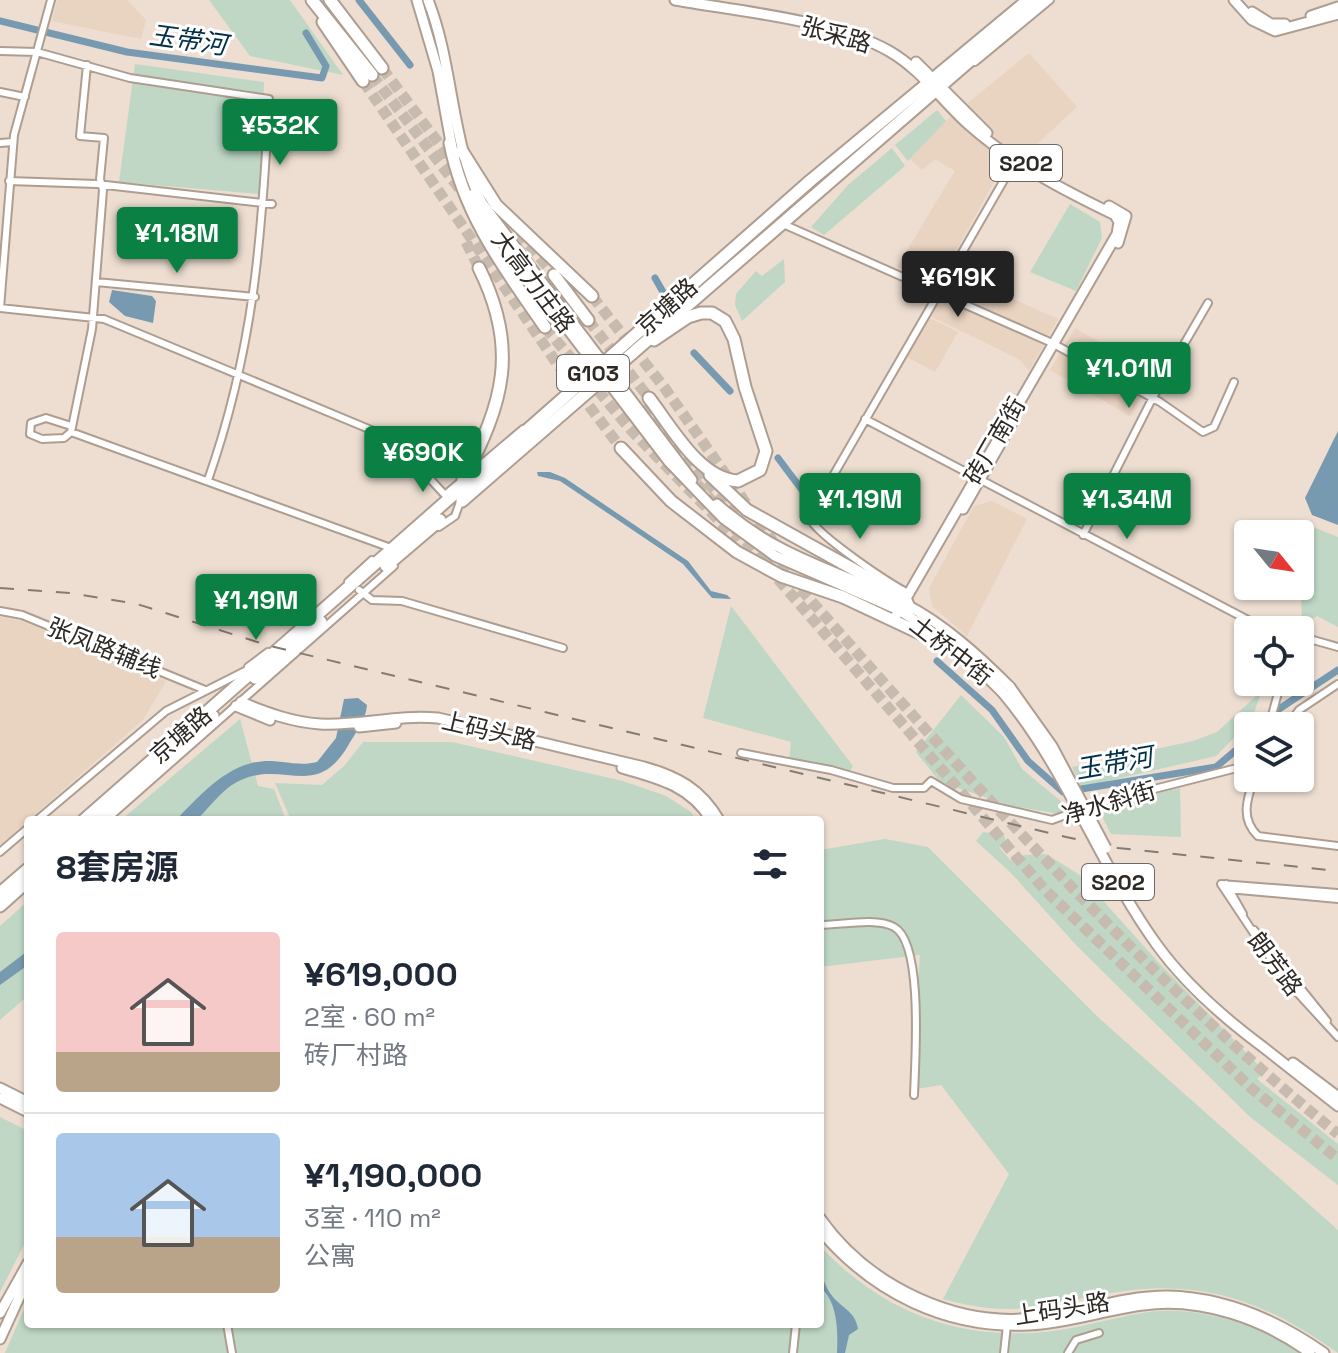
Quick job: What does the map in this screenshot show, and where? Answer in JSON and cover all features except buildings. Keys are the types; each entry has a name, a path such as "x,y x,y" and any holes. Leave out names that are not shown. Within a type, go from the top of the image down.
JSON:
{"highway":[{"path":"312,0 373,75 330,0"},
{"name":"G103","path":"936,85 1028,0"},
{"name":"G103","path":"936,85 961,69 1040,0"},
{"name":"京塘路","path":"88,816 543,418 604,370 623,359 936,85"},
{"name":"京塘路","path":"102,816 361,592 395,549 460,502 810,181 936,85"},
{"path":"450,143 457,177 470,211 489,247 545,327"},
{"path":"462,151 496,205 592,296"},
{"path":"463,479 495,414 501,364 500,316 479,268"},
{"path":"554,275 588,320"},
{"path":"623,359 688,317 712,313 725,321 734,339 765,459 757,474 738,481 718,476 694,456"},
{"path":"649,398 694,456 747,510 902,608 958,651"},
{"path":"621,448 671,501 737,552 781,576 902,608"},
{"path":"421,526 431,508"},
{"path":"0,893 24,872"},
{"path":"0,906 24,885"}],"main road":[{"name":"大高力庄路","path":"417,0 438,71 450,143 463,182 481,213 604,370"},
{"name":"大高力庄路","path":"428,0 441,36 462,151 482,203 682,478 745,536 791,564 902,608 946,630 1006,690"},
{"name":"张采路","path":"675,0 865,39 906,61 936,85"},
{"name":"张采路","path":"703,0 867,35 908,56 936,85"},
{"path":"1234,0 1260,26 1275,31 1338,14"},
{"path":"1242,0 1256,16 1277,25 1338,7"},
{"name":"S202","path":"936,85 970,126 1015,161 1122,219"},
{"name":"S202","path":"936,85 1016,156 1122,219"},
{"name":"砖厂南街","path":"902,608 1054,345 1124,232 1122,219"},
{"name":"土桥中街","path":"958,651 1006,690"},
{"name":"S202","path":"1006,690 1052,746 1122,878 1162,942 1210,997 1338,1106"},
{"name":"上码头路","path":"239,704 283,718 323,724 405,716 672,776 699,793 716,816"},
{"name":"上码头路","path":"510,738 672,783 701,805 708,816"},
{"name":"S202","path":"1265,1045 1338,1097"},
{"path":"0,1088 24,1100"},
{"path":"0,1098 24,1110"},
{"name":"上码头路","path":"824,1222 853,1255 883,1279 949,1310 986,1317 1038,1318 1138,1298 1200,1299 1272,1320 1324,1353"},
{"name":"上码头路","path":"824,1234 851,1263 898,1296 947,1316 1007,1325 1059,1322 1147,1305 1199,1307 1250,1320 1310,1353"},
{"path":"0,1313 24,1270"},
{"path":"0,1339 24,1287"}],"street":[{"path":"51,0 13,142 0,308 93,316 393,439 445,495"},
{"path":"936,85 941,69 1019,0"},
{"path":"961,69 980,59 1050,0"},
{"path":"0,51 37,52 130,78 269,99 255,297 240,376 208,480"},
{"path":"87,65 80,136 104,138 93,316 71,429 64,438 42,439 30,434 28,428 31,423 46,418 71,429 395,549 431,508 513,434 543,418"},
{"path":"0,92 25,97"},
{"path":"0,143 13,142"},
{"path":"902,608 881,579 813,525 811,514 1015,161"},
{"path":"9,181 102,186 272,204"},
{"path":"781,222 796,233 1054,345 1152,399 1205,433 1214,427 1234,382"},
{"path":"96,282 255,297"},
{"path":"1083,535 1152,399 1208,303"},
{"path":"865,419 1240,616"},
{"path":"111,816 361,592 455,516 460,502"},
{"path":"361,592 372,600 402,601 563,648"},
{"name":"张凤路辅线","path":"0,611 22,615 206,690"},
{"path":"1314,640 1338,647"},
{"path":"42,816 139,730 166,711 246,669 285,642"},
{"path":"246,669 258,665"},
{"path":"1298,712 1338,684"},
{"name":"净水斜街","path":"741,753 831,770 893,788 924,788 931,781 953,796 1048,820 1234,769"},
{"path":"1250,792 1248,827 1258,836 1338,846"},
{"path":"0,852 24,831"},
{"name":"朗芳路","path":"1338,896 1225,886 1283,977 1338,1034"},
{"path":"0,913 24,892"},
{"path":"824,925 884,923 902,932 908,942 913,963 914,1095"},
{"path":"1004,1353 1007,1325"},
{"path":"228,1328 232,1353"},
{"path":"793,1353 796,1328"},
{"path":"1070,1353 1081,1337 1099,1333"}],"shaded area":[{"path":"57,0 127,0 146,20 141,39 52,21"},
{"path":"1029,53 1077,107 1026,154 1005,162 946,269 1058,319 1029,371 1019,359 930,316 947,288 897,267 955,171 935,159 922,170 910,159 947,120"},
{"path":"930,318 958,332 935,372 907,357"},
{"path":"1075,328 1154,373 1130,416 1050,370"},
{"path":"992,501 1027,519 967,636 932,606 929,588 974,506"},
{"path":"0,617 21,621 166,681 143,720 33,816 24,816 24,824 0,845"}],"green space":[{"path":"209,0 290,0 343,75 250,56"},
{"path":"135,64 264,82 260,194 119,182"},
{"path":"937,110 946,121 908,161 895,145"},
{"path":"892,148 905,166 824,235 811,227 848,185"},
{"path":"1070,204 1100,222 1102,238 1076,291 1030,272"},
{"path":"784,259 785,282 742,321 735,305 736,294 756,271 762,276"},
{"path":"1314,527 1338,537 1338,627 1317,616 1302,616 1301,600 1314,600"},
{"path":"731,606 853,766 849,772 789,761 791,742 703,718"},
{"path":"961,695 1004,737 1022,769 1063,803 1070,816 1008,805 940,782 916,752"},
{"path":"1256,696 1260,696 1254,712 1239,712"},
{"path":"1234,716 1234,738 1216,756 1081,787 1072,767 1193,741 1217,732"},
{"path":"240,719 258,786 274,789 284,816 126,816"},
{"path":"363,742 452,742 623,781 666,796 694,816 289,816 275,783 322,785 345,765"},
{"path":"1180,788 1181,837 1111,834 1097,806"},
{"path":"983,832 1004,835 1007,844 999,847 1010,860 1025,855 1046,854 1080,875 1159,963 1265,1072 1257,1079 1338,1144 1338,1185 1250,1117 1076,945 1011,873 976,841"},
{"path":"885,839 928,847 1100,1019 1338,1230 1338,1353 1266,1310 1216,1294 1190,1290 1132,1290 1019,1309 972,1306 943,1299 1009,1174 941,1085 910,1090 920,955 824,967 824,849"},
{"path":"24,905 24,1000 0,1020 0,926"},
{"path":"0,1117 24,1129 24,1245 0,1292"},
{"path":"824,1250 866,1286 891,1302 943,1324 1002,1333 1033,1333 1142,1313 1182,1311 1224,1318 1244,1325 1299,1353 5,1353 24,1309 24,1328 824,1328"}],"water":[{"path":"112,290 152,296 156,301 153,323 125,316 109,302"},
{"path":"1338,431 1338,525 1312,515 1305,498"},
{"path":"537,472 550,472 565,478 688,561 711,591 731,599 712,598 683,564 560,481 538,476"},
{"path":"358,698 367,705 366,710 349,744 325,771 300,776 257,775 234,784 200,816 180,816 219,780 244,766 272,761 317,762 336,738 344,699"},
{"path":"24,954 24,968 0,985 0,972"},
{"path":"824,1281 831,1294 851,1314 858,1329 849,1335 845,1353 837,1353 836,1317"}],"waterway":[{"name":"玉带河","path":"359,0 410,65"},
{"name":"玉带河","path":"0,21 127,52 322,78 326,66 306,33"},
{"name":"玉带河","path":"655,278 663,292"},
{"name":"玉带河","path":"694,353 730,391"},
{"name":"玉带河","path":"778,458 802,490"},
{"name":"玉带河","path":"937,661 992,710 1028,761 1063,792 1216,767 1234,752"},
{"name":"玉带河","path":"1276,712 1338,670"}],"tunnel":[{"path":"382,68 477,194"},
{"path":"372,75 462,192"},
{"path":"363,81 558,365 621,448"},
{"path":"519,232 554,275"},
{"path":"466,242 479,268"},
{"path":"592,296 664,387 776,546"},
{"path":"588,320 649,398"},
{"path":"545,327 631,430 738,540"},
{"path":"642,407 738,518"},
{"path":"686,471 711,500"},
{"path":"735,529 1045,890 1251,1088 1338,1159"},
{"path":"768,552 903,705 1112,928 1260,1068 1338,1134"}],"railway":[{"path":"0,588 70,593 137,604 270,646 1118,848 1338,871"}]}
